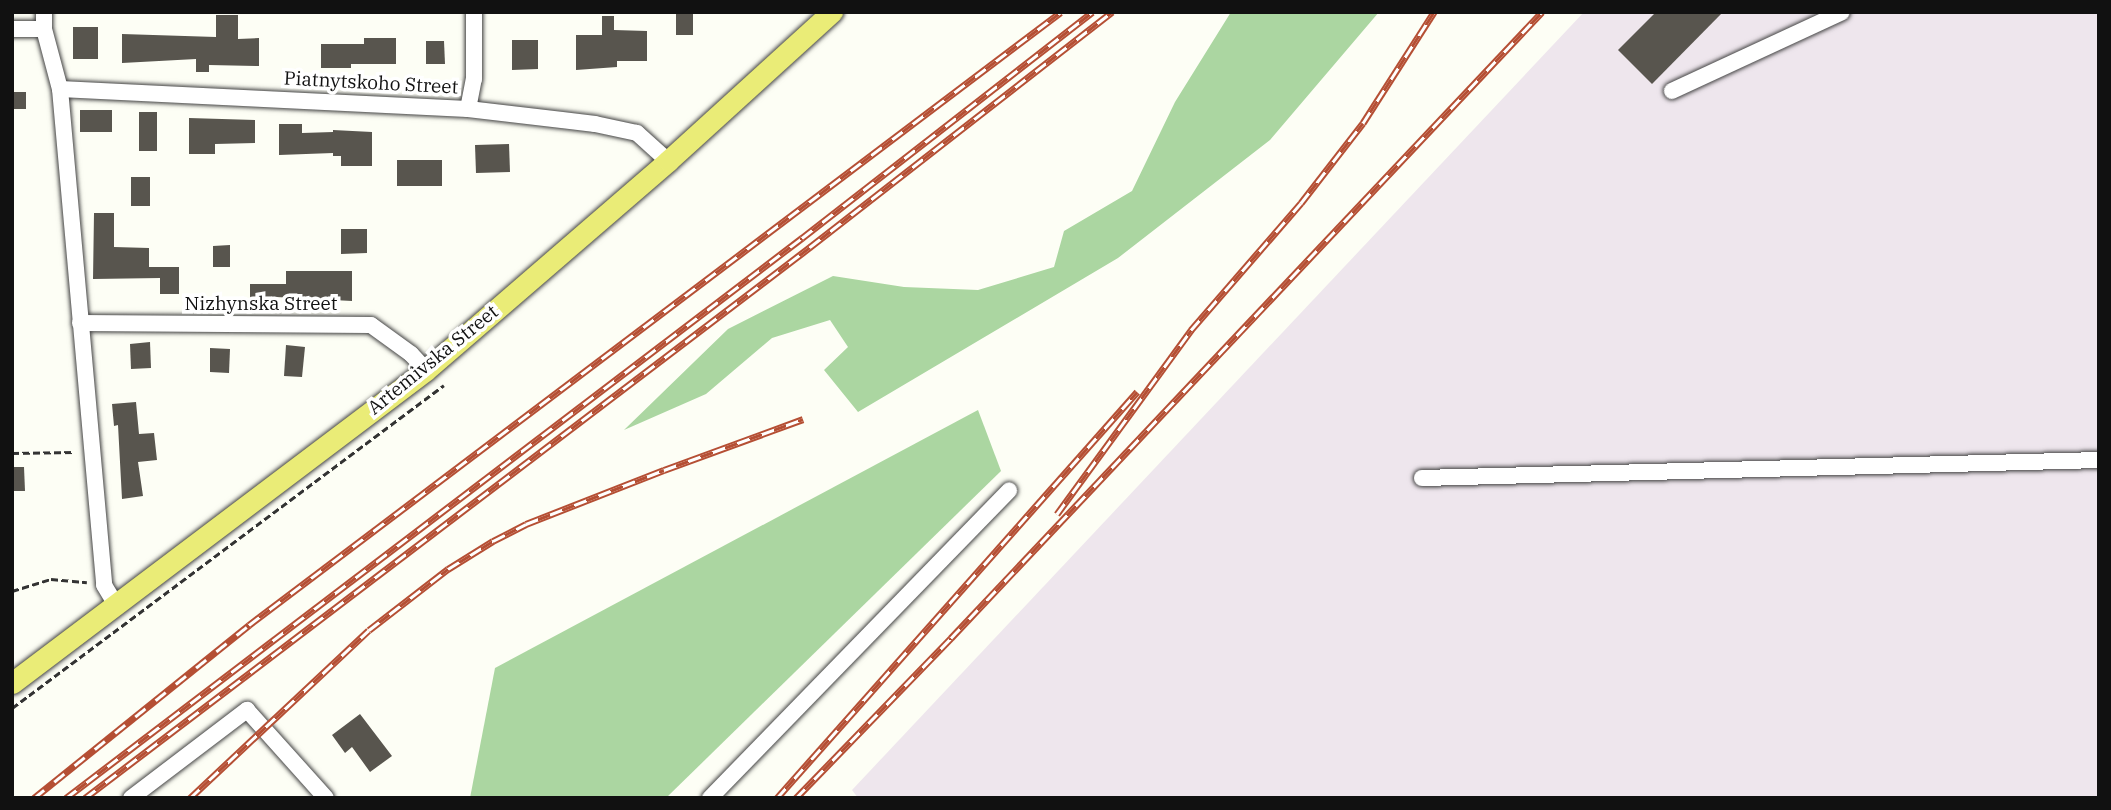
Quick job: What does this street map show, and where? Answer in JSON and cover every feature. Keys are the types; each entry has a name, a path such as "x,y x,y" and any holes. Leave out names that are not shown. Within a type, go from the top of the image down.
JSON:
{"main road":[{"name":"Artemivska Street","path":"12,682 426,370 668,161 832,12"}],"street":[{"path":"468,109 474,79 474,12"},
{"path":"1672,91 1842,12"},
{"path":"12,29 44,20 60,89 90,452 104,585 116,605"},
{"name":"Piatnytskoho Street","path":"60,89 468,109 595,124 637,133 668,161"},
{"name":"Nizhynska Street","path":"80,323 371,326 411,354 426,370"},
{"path":"1422,478 2099,460"},
{"path":"710,798 1009,490"},
{"path":"131,798 247,710 326,798"}],"path":[{"path":"12,709 444,385"},
{"path":"12,453 90,452"},
{"path":"12,591 51,579 104,585"}],"shaded area":[{"path":"1584,12 2099,12 2099,798 858,798 852,790"}],"green space":[{"path":"1231,12 1379,12 1270,140 1118,258 858,412 824,370 848,347 830,320 772,338 706,394 624,430 728,329 833,276 904,287 978,290 1054,267 1064,231 1132,191 1175,102"},
{"path":"978,410 1001,471 666,798 470,798 495,668"}],"building":[{"path":"676,12 693,12 693,35 676,35"},
{"path":"1656,12 1723,12 1652,84 1618,50"},
{"path":"216,15 238,15 238,39 259,38 259,66 209,65 209,72 196,72 196,59 122,63 122,34 216,37"},
{"path":"602,16 614,16 614,30 647,31 647,61 617,61 617,67 576,70 576,35 602,35"},
{"path":"73,27 98,27 98,59 73,59"},
{"path":"364,38 396,38 396,64 351,64 351,68 321,68 321,44 364,44"},
{"path":"512,40 538,40 538,69 512,70"},
{"path":"426,41 444,41 445,64 426,64"},
{"path":"12,92 26,92 26,109 12,109"},
{"path":"80,110 112,110 112,132 80,132"},
{"path":"139,112 157,112 157,151 139,151"},
{"path":"189,118 255,120 255,143 215,144 215,154 189,154"},
{"path":"279,124 302,124 302,133 333,130 372,132 372,166 341,166 341,156 333,156 333,153 279,155"},
{"path":"509,144 510,172 476,173 475,145"},
{"path":"397,160 442,160 442,186 397,186"},
{"path":"131,177 150,177 150,206 131,206"},
{"path":"94,213 114,213 114,247 149,248 149,267 179,267 179,294 160,294 160,278 93,279"},
{"path":"341,229 367,229 367,253 341,254"},
{"path":"230,245 230,267 213,267 213,246"},
{"path":"286,271 352,271 352,301 276,297 276,304 250,304 250,284 286,284"},
{"path":"150,342 151,368 131,369 130,344"},
{"path":"286,345 305,347 302,377 284,376"},
{"path":"210,348 230,349 229,373 210,372"},
{"path":"136,402 139,434 154,433 157,460 138,462 143,496 122,499 118,425 114,426 112,404"},
{"path":"12,467 24,467 25,491 12,491"},
{"path":"360,714 392,756 370,772 352,747 345,753 332,735"}],"railway":[{"path":"34,798 249,625 1061,12"},
{"path":"66,798 802,238 1092,12"},
{"path":"85,798 810,247 1112,12"},
{"path":"1057,514 1191,330 1301,203 1363,123 1434,12"},
{"path":"796,798 951,638 1542,12"},
{"path":"777,798 1137,392"},
{"path":"190,798 369,630 448,569 493,541 526,524 803,419"}]}
